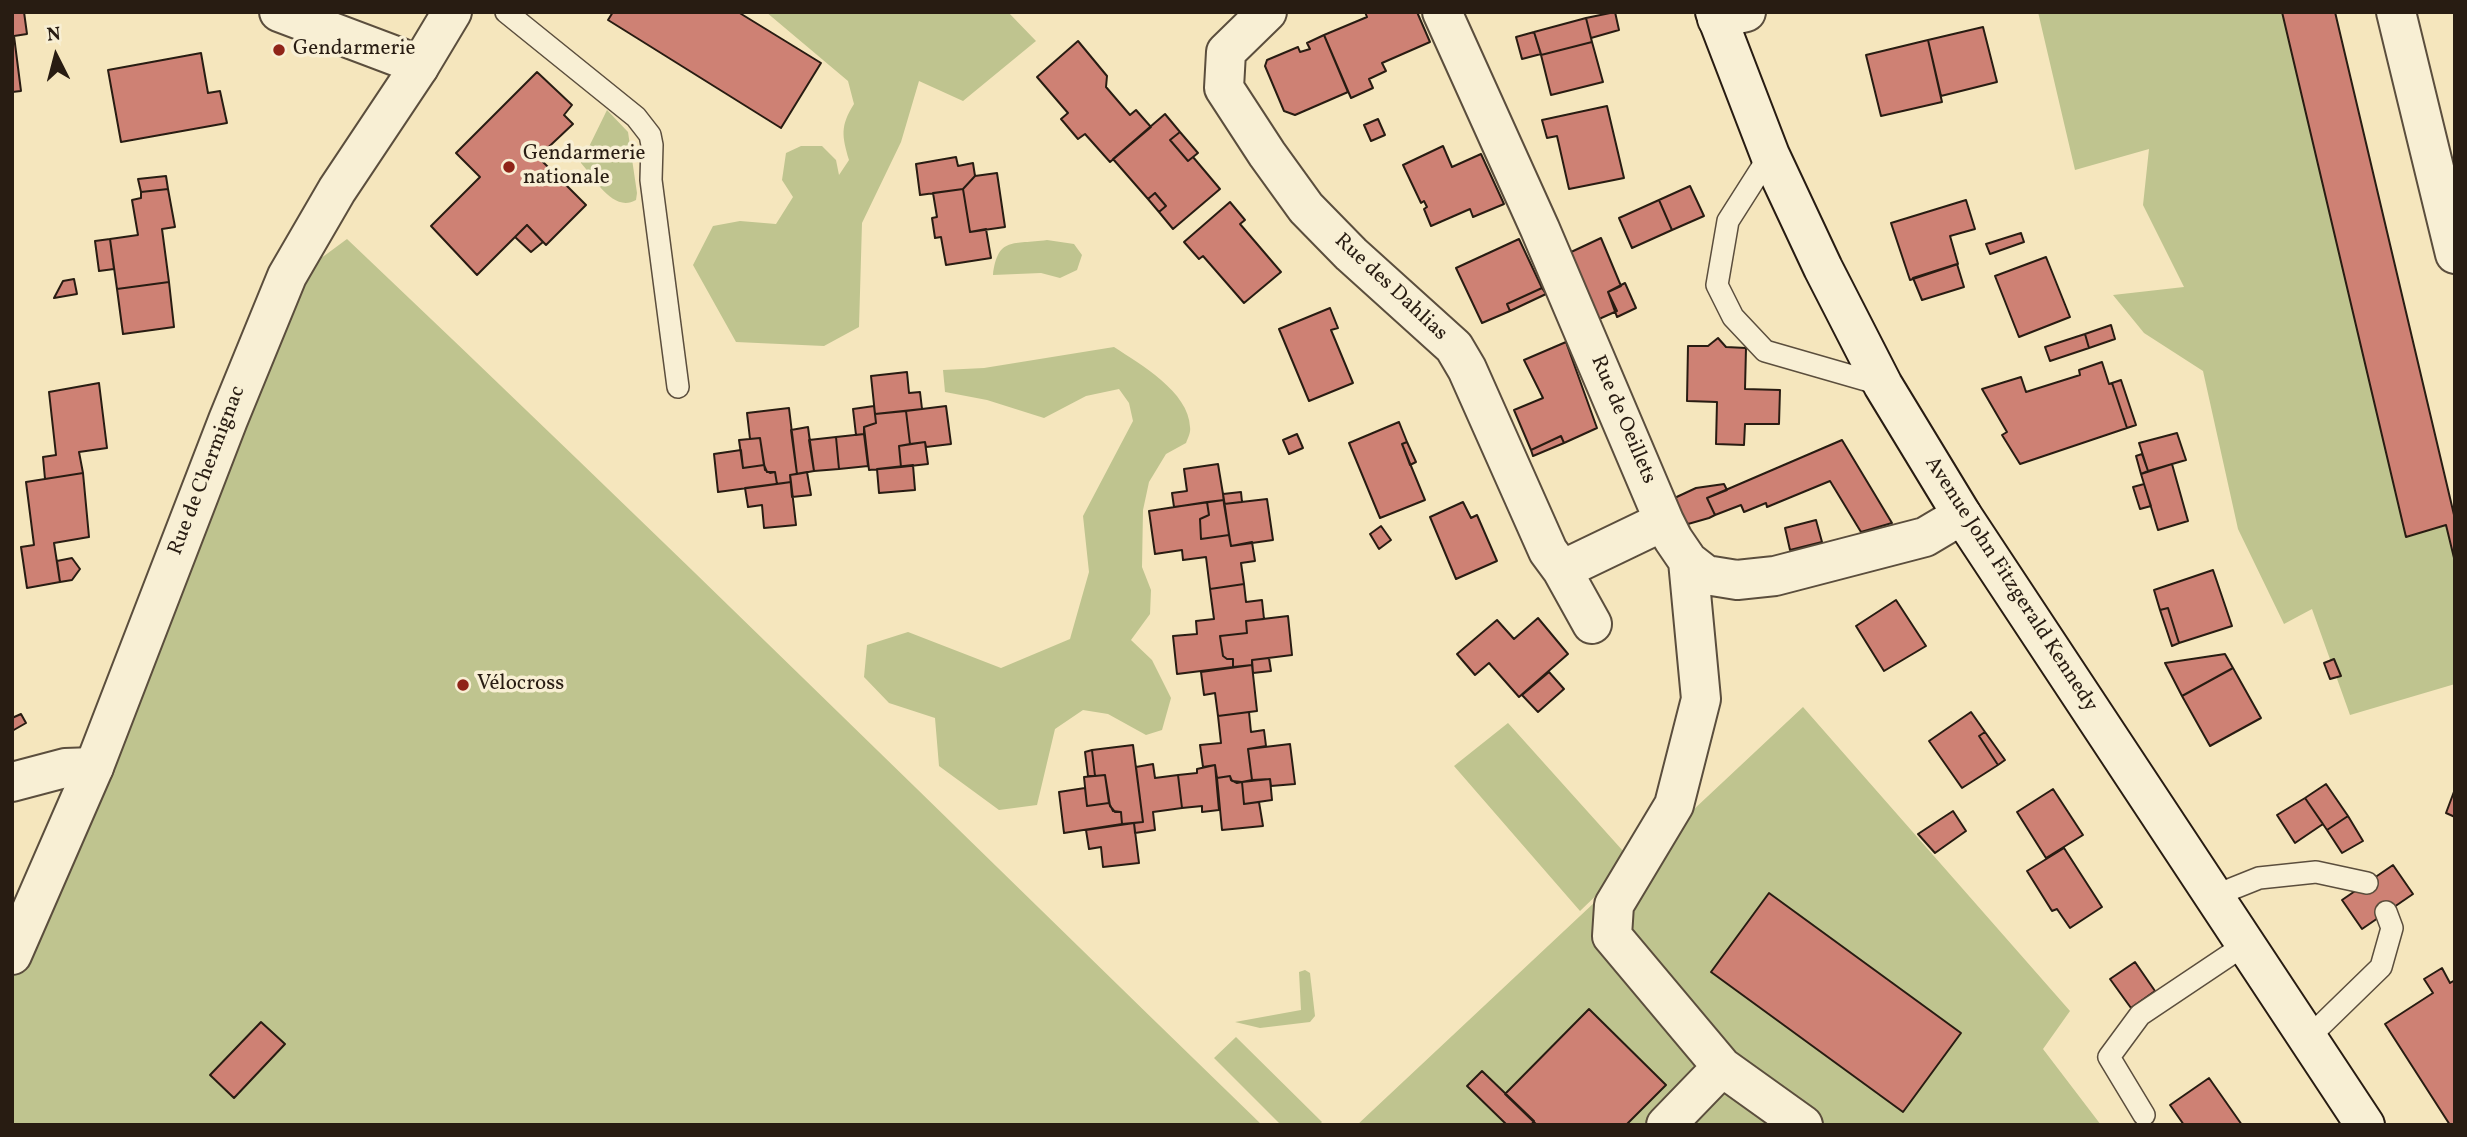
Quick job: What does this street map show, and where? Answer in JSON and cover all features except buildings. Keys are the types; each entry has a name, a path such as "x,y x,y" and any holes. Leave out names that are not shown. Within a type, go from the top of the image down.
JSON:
{"street":[{"path":"279,12 419,67"},
{"name":"Rue de Chermignac","path":"12,955 94,767 237,396 287,275 337,190 419,67 452,12"},
{"name":"Rue des Dahlias","path":"1267,12 1226,52 1224,88 1306,208 1351,254 1454,347 1467,369 1548,551 1562,570 1592,624"},
{"name":"Rue de Oeillets","path":"1443,12 1540,229 1664,521 1688,561 1706,575 1737,580 1775,576 1925,537 1962,515"},
{"path":"2396,12 2455,254"},
{"name":"Avenue John Fitzgerald Kennedy","path":"1726,15 1770,155 1882,385 1962,515 2365,1125"},
{"path":"1562,570 1664,521"},
{"path":"1688,561 1701,699 1674,805 1614,905 1612,936 1722,1068 1803,1125"},
{"path":"12,782 65,768 94,767"},
{"path":"1667,1125 1722,1068"}],"lane":[{"path":"506,12 636,117 650,135 651,180 678,387"},
{"path":"1770,155 1728,221 1717,285 1733,317 1765,351 1882,385"},
{"path":"2214,896 2259,878 2316,872 2367,883"},
{"path":"2308,1038 2381,967 2392,928 2386,912"},
{"path":"2144,1115 2109,1057 2140,1015 2246,944"}],"green space":[{"path":"766,12 1008,12 1036,41 963,101 919,81 901,142 862,223 859,327 824,346 736,342 693,265 713,226 740,221 776,224 793,197 782,180 786,153 801,146 822,146 836,160 839,175 849,160 844,131 846,119 854,104 848,81"},
{"path":"2038,12 2282,12 2406,536 2446,525 2455,562 2455,684 2350,715 2312,609 2284,624 2238,529 2203,371 2144,333 2113,295 2184,287 2143,205 2149,149 2075,170"},
{"path":"607,110 628,132 637,193 636,200 628,203 612,198 581,163"},
{"path":"347,239 1262,1125 12,1125 12,974 287,276 324,256"},
{"path":"1047,240 1074,244 1082,255 1077,270 1060,278 1041,273 993,275 995,263 1003,248 1016,243"},
{"path":"1114,347 1161,380 1188,414 1190,433 1186,443 1166,454 1149,482 1143,510 1142,567 1151,590 1150,614 1131,640 1152,660 1171,698 1162,730 1146,735 1108,714 1083,710 1055,729 1037,805 999,810 939,766 935,718 889,703 864,677 867,645 908,632 1001,668 1070,639 1089,572 1083,516 1133,421 1129,403 1119,389 1086,396 1044,418 987,400 945,392 943,370 984,368"},
{"path":"1803,707 2070,1011 2043,1049 2101,1125 1357,1125"},
{"path":"1508,723 1632,861 1580,911 1454,766"},
{"path":"1305,970 1310,973 1315,1016 1310,1022 1260,1028 1235,1022 1301,1010 1299,972"},
{"path":"1236,1037 1322,1122 1319,1125 1281,1125 1214,1058"}],"place":[{"name":"Gendarmerie","path":"279,50"},
{"name":"Gendarmerie nationale","path":"509,167"},
{"name":"Vélocross","path":"463,685"}]}
